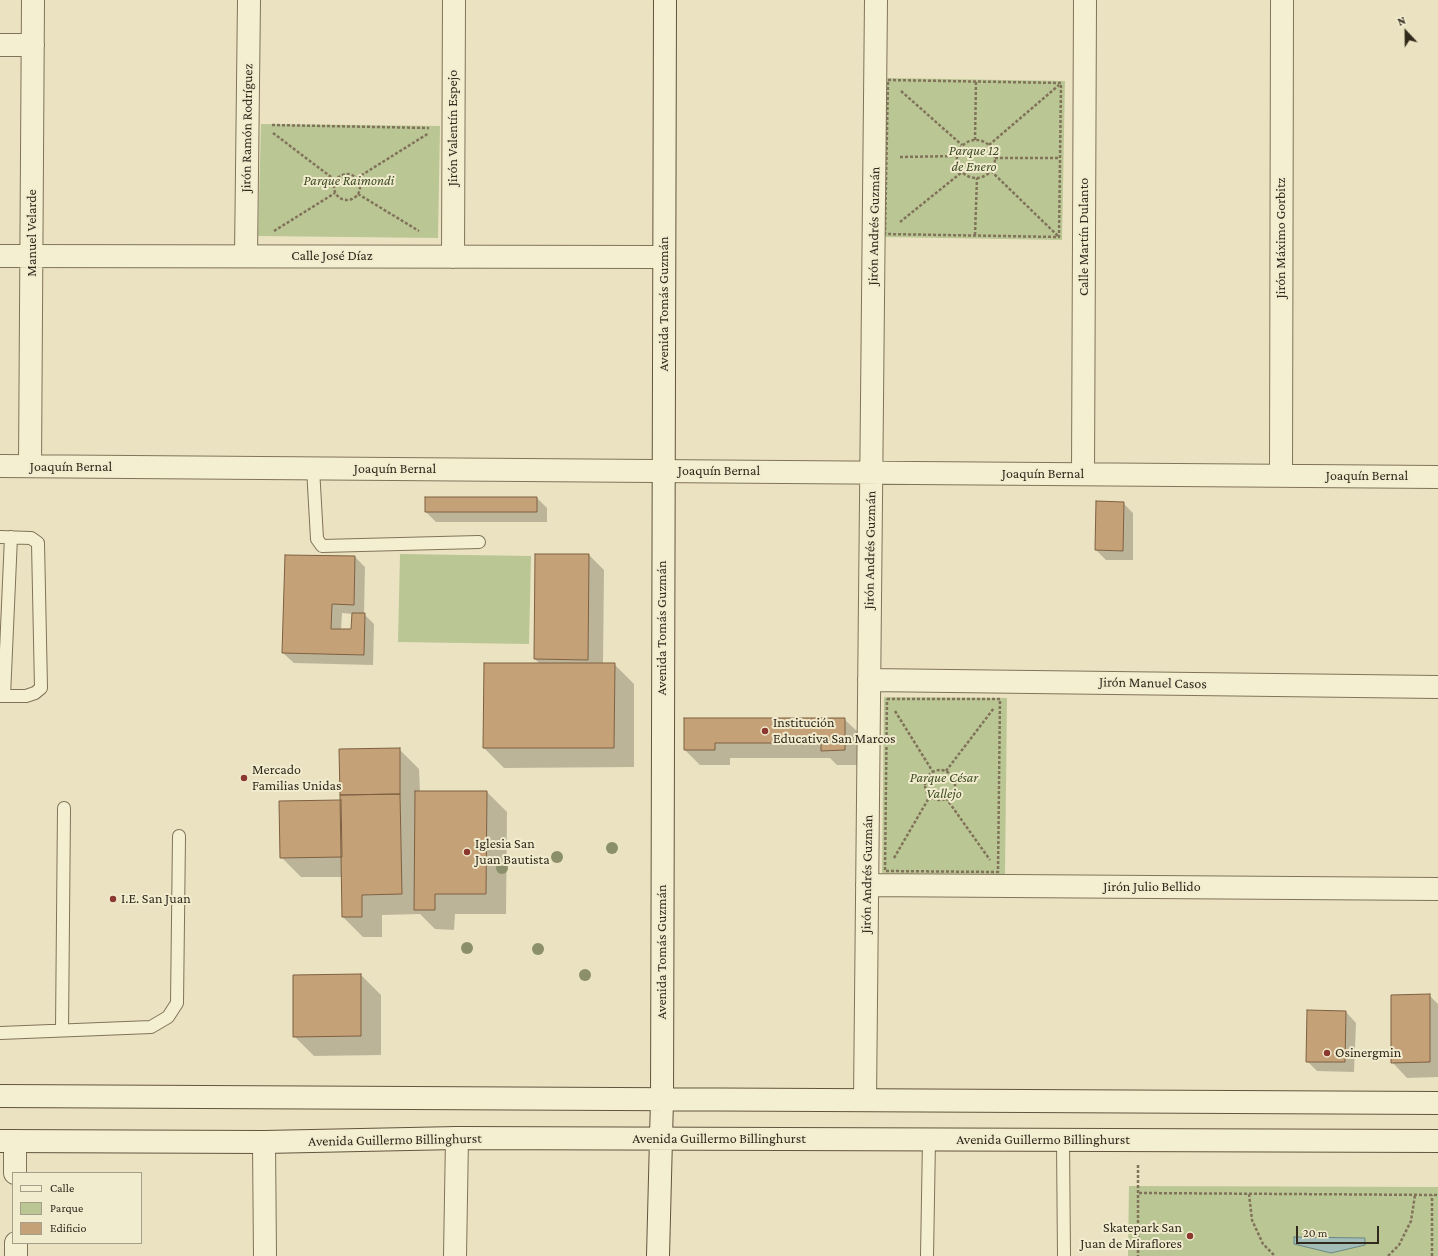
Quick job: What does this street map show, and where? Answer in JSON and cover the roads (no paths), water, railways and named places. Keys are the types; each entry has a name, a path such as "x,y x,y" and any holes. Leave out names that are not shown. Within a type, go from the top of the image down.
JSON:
{"street":[{"name":"Manuel Velarde","path":"30,466 33,0"},
{"name":"Jirón Ramón Rodríguez","path":"246,256 255,125 248,0"},
{"name":"Jirón Valentín Espejo","path":"453,257 445,129 454,0"},
{"name":"Avenida Tomás Guzmán","path":"658,1256 662,1099 665,0"},
{"name":"Jirón Andrés Guzmán","path":"865,1100 871,472 883,233 886,81 876,0"},
{"name":"Calle Martín Dulanto","path":"1083,474 1084,0"},
{"name":"Jirón Máximo Gorbitz","path":"1281,475 1282,0"},
{"path":"0,45 33,45"},
{"name":"Calle José Díaz","path":"0,256 664,257"},
{"name":"Joaquín Bernal","path":"0,466 1438,477"},
{"name":"Jirón Manuel Casos","path":"869,680 1000,690 1438,687"},
{"name":"Jirón Julio Bellido","path":"867,885 998,879 1438,889"},
{"path":"0,1096 1438,1103"},
{"path":"455,1256 457,1138"},
{"name":"Avenida Guillermo Billinghurst","path":"8,1141 264,1142 457,1138 1438,1141"},
{"path":"8,1141 15,1172"},
{"path":"264,1142 265,1256"},
{"path":"16,1244 16,1256"}],"lane":[{"path":"313,468 317,539 322,546 479,542"},
{"path":"5,537 31,538 38,543 41,688 35,693 26,696 2,696 5,537"},
{"path":"62,1030 64,808"},
{"path":"0,1033 152,1027 168,1017 177,1003 179,836"},
{"path":"927,1256 930,1140"},
{"path":"1063,1140 1064,1256"}],"water":[{"path":"1294,1237 1365,1238 1365,1245 1331,1253 1294,1244"}],"place":[{"name":"Institución Educativa San Marcos","path":"765,731"},
{"name":"Mercado Familias Unidas","path":"244,778"},
{"name":"Iglesia San Juan Bautista","path":"467,852"},
{"name":"I.E. San Juan","path":"113,899"},
{"name":"Osinergmin","path":"1327,1053"},
{"name":"Skatepark San Juan de Miraflores","path":"1190,1236"}],"park label":[{"name":"Parque 12 de Enero","path":"974,160"},
{"name":"Parque Raimondi","path":"349,181"},
{"name":"Parque César Vallejo","path":"944,786"}]}
